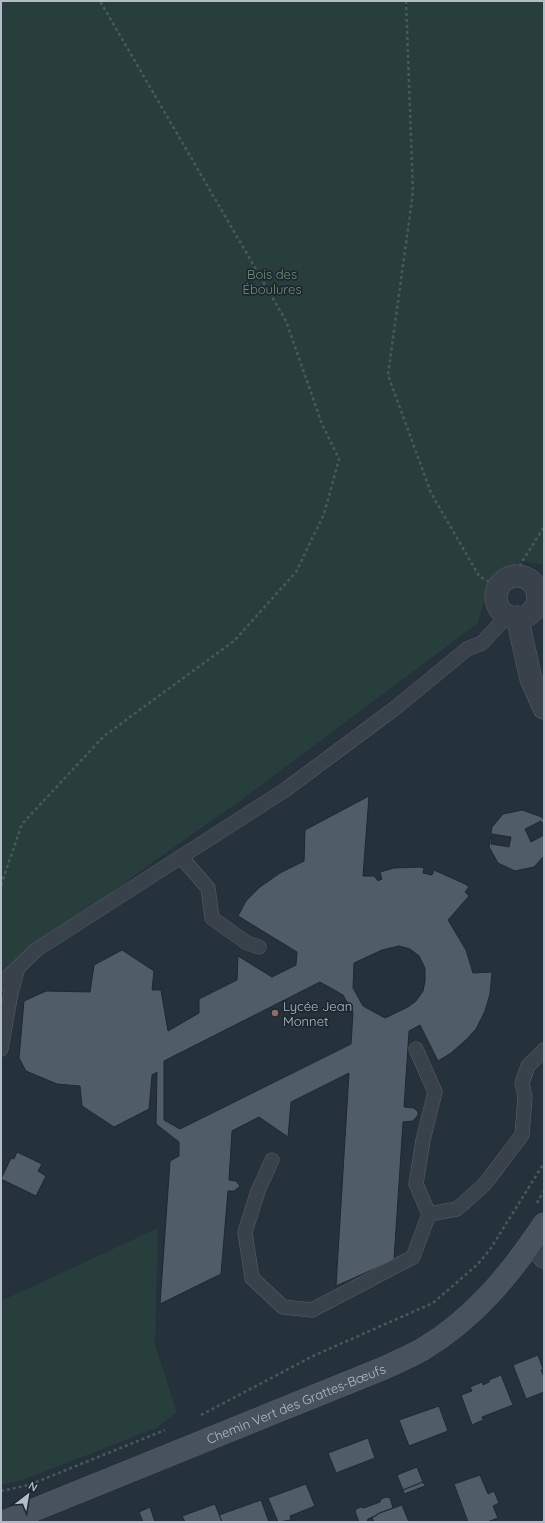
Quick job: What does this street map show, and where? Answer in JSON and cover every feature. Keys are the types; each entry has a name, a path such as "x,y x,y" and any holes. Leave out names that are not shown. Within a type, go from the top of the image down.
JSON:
{"main road":[{"name":"Chemin Vert des Grattes-Bœufs","path":"7,1520 384,1368 423,1349 460,1323 483,1303 540,1240"}],"street":[{"path":"527,578 532,583 538,595 537,602 530,614 512,616 502,611 497,600 506,582 527,578"},
{"path":"512,616 530,679 544,708"}],"lane":[{"path":"1,984 36,950 286,790 371,726 467,649 482,643 512,616"},
{"path":"181,857 208,888 212,918 247,943 259,947"},
{"path":"1,1049 11,993 18,967"},
{"path":"272,1160 258,1191 246,1232 252,1278 283,1307 312,1310 414,1257 429,1214 416,1184 423,1140 435,1092 416,1049"},
{"path":"429,1214 457,1209 484,1185 522,1135 525,1097 522,1083 528,1066 544,1050"}],"path":[{"path":"1,885 22,824 104,736 234,641 296,572 324,514 339,459 322,424 286,321 100,1"},
{"path":"406,1 413,192 388,375 431,493 478,576 506,582 544,527"},
{"path":"198,1417 313,1356 433,1303 478,1264 491,1248 544,1163"},
{"path":"1,1491 29,1484 169,1428"}],"green space":[{"name":"Bois des Éboulures","path":"1,1 544,1 544,565 523,561 493,576 477,624 240,801 150,864 1,976"},
{"path":"158,1228 155,1345 177,1413 156,1428 31,1477 1,1486 1,1301"}],"building":[{"path":"369,796 363,876 374,876 378,881 382,879 380,872 394,868 420,867 424,868 423,873 432,875 434,870 469,887 465,892 469,896 448,920 466,950 473,973 492,972 490,994 485,1011 476,1029 467,1039 451,1053 438,1061 420,1025 409,1031 404,1107 414,1108 418,1112 418,1115 413,1121 403,1122 394,1260 336,1286 349,1073 291,1102 288,1137 259,1117 232,1131 229,1180 236,1181 240,1186 234,1191 228,1191 221,1274 160,1304 170,1161 179,1156 179,1142 156,1124 157,1072 152,1075 149,1109 114,1127 82,1106 80,1086 57,1084 26,1071 19,1058 24,1001 46,991 90,992 94,965 122,950 154,971 152,990 161,990 168,1031 199,1013 199,999 237,980 238,956 272,977 296,965 297,952 238,916 246,901 260,887 280,873 304,861 305,830","holes":["399,946 410,949 419,956 425,968 425,981 423,991 416,1001 408,1007 385,1018 363,1006 353,988 354,963 382,950","320,982 343,995 353,1013 351,1044 180,1129 164,1120 164,1061"]},
{"path":"522,810 542,817 544,826 541,821 525,829 531,842 544,835 544,856 534,867 515,871 498,863 489,847 492,827 503,814","holes":["492,834 511,837 509,847 491,844"]},
{"path":"17,1152 42,1164 38,1171 46,1176 36,1196 1,1179 11,1158 14,1159"},
{"path":"538,1355 543,1369 541,1370 544,1377 544,1392 526,1399 513,1365"},
{"path":"501,1375 513,1405 482,1417 483,1420 472,1425 461,1395 472,1391 470,1387 482,1382 483,1385 489,1382 489,1380"},
{"path":"439,1406 448,1431 409,1446 399,1420"},
{"path":"368,1438 375,1458 336,1473 328,1453"},
{"path":"417,1467 423,1482 403,1490 397,1475"},
{"path":"480,1475 488,1494 494,1491 499,1503 493,1506 498,1518 487,1522 468,1522 454,1484"},
{"path":"423,1482 425,1486 404,1494 403,1490"},
{"path":"306,1484 315,1506 290,1516 291,1520 278,1522 268,1498"},
{"path":"386,1497 390,1498 393,1508 377,1514 368,1519 367,1522 359,1522 355,1511 356,1509 361,1507 364,1508 380,1502 381,1499"},
{"path":"261,1500 269,1522 222,1522 219,1515"},
{"path":"215,1504 222,1522 185,1522 182,1516"},
{"path":"402,1505 409,1522 374,1522 372,1518 377,1514"},
{"path":"150,1507 155,1522 143,1522 139,1512"}],"place":[{"name":"Lycée Jean Monnet","path":"275,1013"}]}
